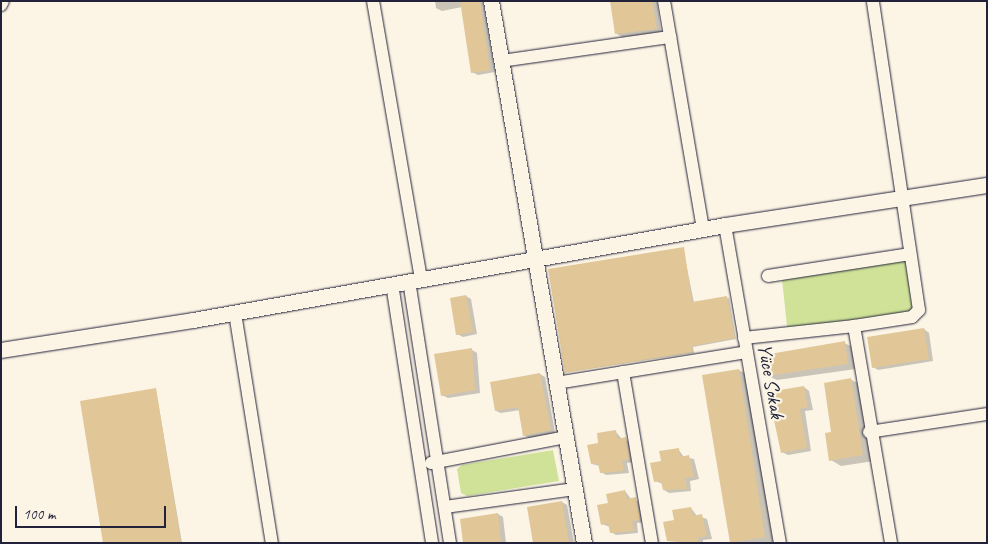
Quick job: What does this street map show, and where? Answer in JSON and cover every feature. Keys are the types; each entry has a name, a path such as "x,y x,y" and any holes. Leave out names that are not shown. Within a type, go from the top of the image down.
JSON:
{"street":[{"path":"1,5 3,1"},
{"path":"373,1 415,280 450,543"},
{"path":"491,1 584,543"},
{"path":"664,1 703,229"},
{"path":"744,338 854,326 912,317 918,313 873,1"},
{"path":"501,60 670,37"},
{"path":"1,350 235,312 725,225 987,185"},
{"name":"Yüce Sokak","path":"725,225 780,543"},
{"path":"768,276 910,254"},
{"path":"392,284 432,543"},
{"path":"235,312 272,543"},
{"path":"854,326 869,432 891,543"},
{"path":"556,382 747,352"},
{"path":"623,372 652,543"},
{"path":"869,432 987,414"},
{"path":"421,465 566,437"},
{"path":"445,507 575,489"}],"green space":[{"path":"905,260 914,312 790,331 787,326 782,279"},
{"path":"553,450 559,481 467,496 461,493 457,469 462,465"}],"building":[{"path":"460,1 480,1 490,70 471,73"},
{"path":"610,1 652,1 657,29 615,34"},
{"path":"684,247 692,302 727,296 735,338 692,346 693,352 565,373 548,269"},
{"path":"466,295 473,332 456,335 450,298"},
{"path":"924,328 929,359 872,368 867,337"},
{"path":"845,341 848,364 767,376 764,355"},
{"path":"472,348 475,390 441,396 434,354"},
{"path":"739,369 765,537 730,543 702,375"},
{"path":"540,373 551,430 523,436 518,407 495,411 490,382"},
{"path":"851,378 863,455 829,461 825,433 831,432 824,383"},
{"path":"804,386 808,407 800,409 807,448 781,453 768,392"},
{"path":"156,388 181,543 103,543 80,401"},
{"path":"616,430 617,439 626,437 630,459 622,461 624,471 600,473 598,463 591,464 587,445 598,443 597,433"},
{"path":"679,448 680,457 689,455 694,477 685,478 687,489 663,490 661,481 654,482 650,463 661,461 659,451"},
{"path":"625,490 627,499 636,497 640,520 632,521 634,531 610,533 608,523 601,525 597,505 608,503 606,494"},
{"path":"562,501 569,543 533,543 527,507"},
{"path":"691,507 693,516 702,514 707,536 698,538 699,543 667,541 663,522 674,520 672,510"},
{"path":"498,513 501,543 463,543 460,519"}]}
